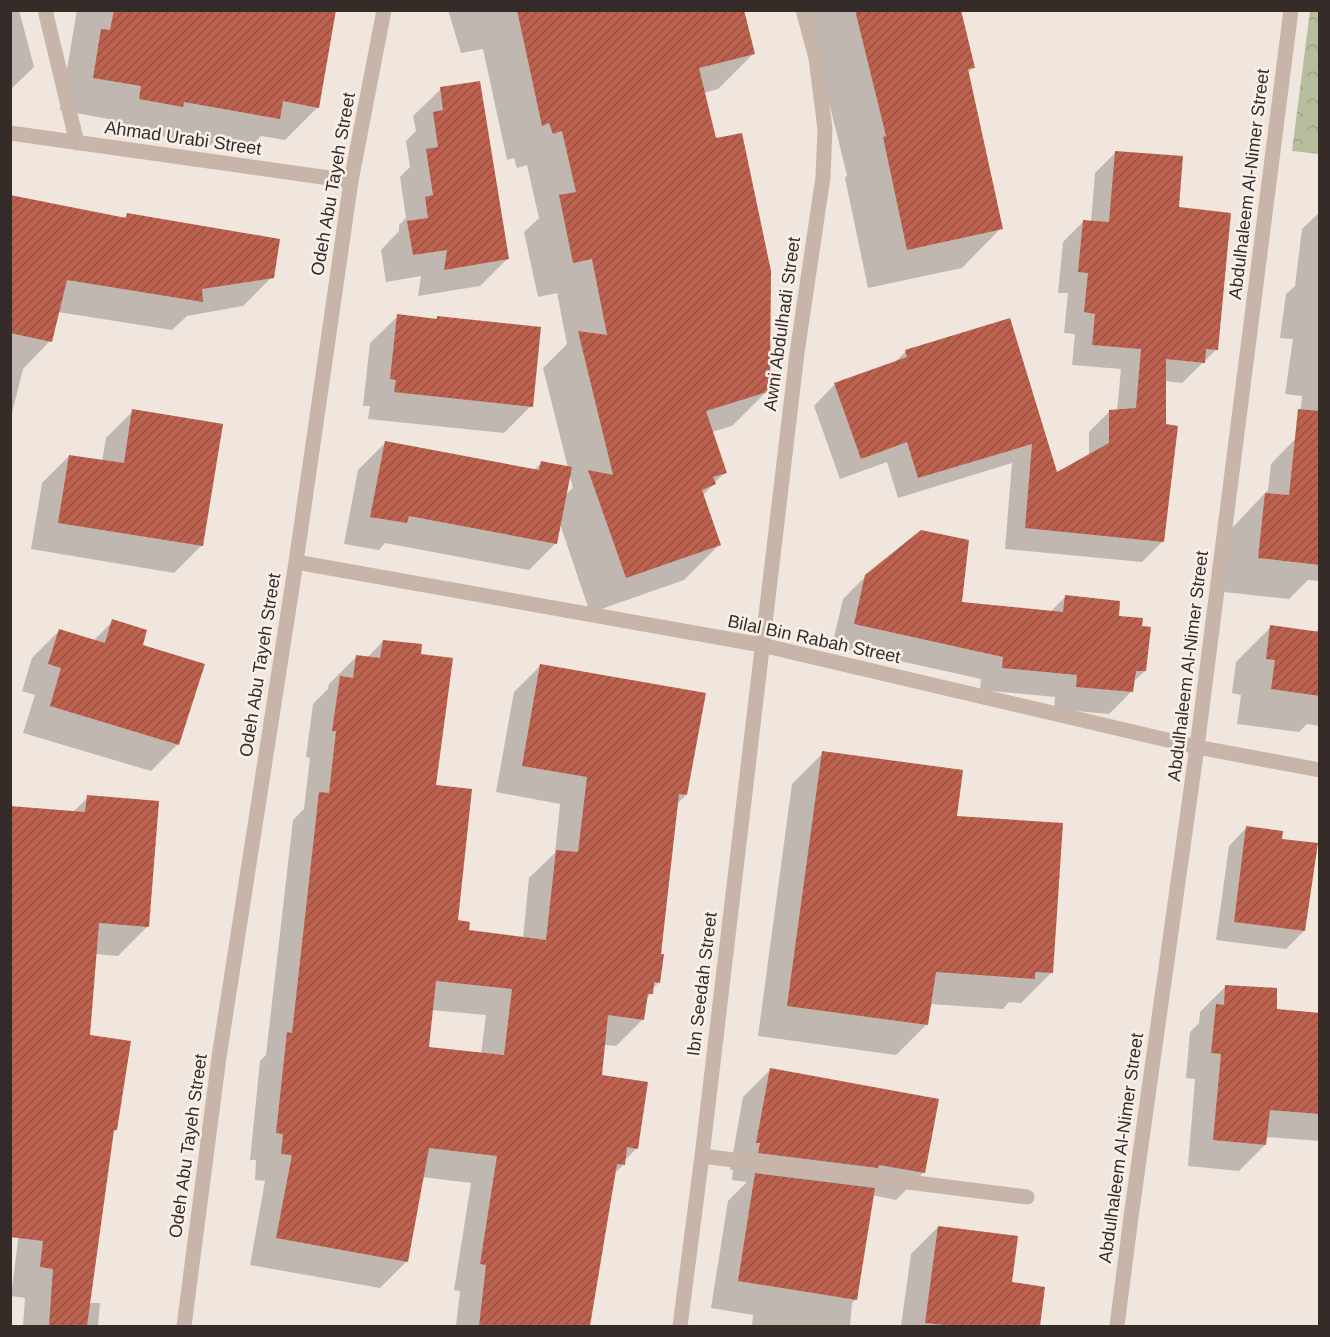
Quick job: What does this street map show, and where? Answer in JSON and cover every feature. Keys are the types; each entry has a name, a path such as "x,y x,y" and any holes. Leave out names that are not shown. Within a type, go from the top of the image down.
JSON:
{"street":[{"path":"45,10 77,143"},
{"name":"Odeh Abu Tayeh Street","path":"184,1326 219,1057 296,562 351,181 384,10"},
{"name":"Awni Abdulhadi Street","path":"762,645 797,353 823,177 825,129 816,57 802,10"},
{"name":"Abdulhaleem Al-Nimer Street","path":"1118,1326 1131,1217 1197,747 1291,10"},
{"name":"Ahmad Urabi Street","path":"10,133 351,181"},
{"name":"Bilal Bin Rabah Street","path":"296,562 762,645 1197,747 1320,770"},
{"name":"Ibn Seedah Street","path":"680,1326 762,645"},
{"path":"702,1156 1027,1197"}],"green space":[{"path":"1310,11 1319,11 1319,154 1292,151"}],"building":[{"path":"114,10 336,10 319,108 283,101 280,119 184,102 183,107 139,99 141,86 93,78 101,29 110,30"},
{"path":"517,10 744,10 755,54 699,68 716,138 742,133 771,271 770,391 706,411 727,473 713,477 716,484 702,490 721,545 626,578 588,470 613,475 578,331 607,335 592,259 573,263 559,195 576,192 562,131 553,134 549,123 542,126"},
{"path":"855,10 961,10 975,68 968,69 1003,229 907,250 883,137 886,136"},
{"path":"480,81 509,259 444,270 447,250 413,255 407,221 428,218 425,197 433,195 426,149 438,147 433,112 443,110 440,87"},
{"path":"1115,151 1183,156 1179,207 1231,213 1218,350 1206,349 1205,363 1166,359 1166,424 1178,426 1164,542 1025,528 1032,444 918,478 907,442 861,459 834,383 907,357 905,350 1010,318 1057,472 1109,443 1109,410 1136,408 1141,349 1092,345 1095,314 1084,312 1088,273 1078,272 1083,220 1109,222"},
{"path":"10,195 126,218 127,213 280,239 274,278 202,289 203,302 67,280 52,342 10,333"},
{"path":"397,314 541,327 533,407 394,392 396,380 390,379"},
{"path":"132,409 223,424 203,546 58,523 69,455 124,463"},
{"path":"1298,409 1320,411 1320,565 1258,558 1265,493 1289,495"},
{"path":"385,441 539,470 541,461 572,467 557,544 409,516 407,523 370,517"},
{"path":"921,530 969,540 962,602 1063,612 1065,595 1120,601 1119,616 1143,618 1142,626 1151,627 1146,671 1136,671 1133,692 1076,687 1077,675 1002,668 1003,657 854,624 865,575"},
{"path":"112,619 147,630 143,645 205,664 179,745 50,706 61,668 48,664 59,629 105,643"},
{"path":"1270,625 1320,632 1320,696 1271,689 1275,660 1266,659"},
{"path":"383,640 422,644 421,654 453,658 436,785 472,789 458,920 470,922 469,930 546,940 556,850 578,852 587,777 522,766 540,664 706,693 687,795 679,794 661,954 664,954 660,983 654,982 653,994 648,994 644,1020 608,1015 602,1075 648,1082 638,1149 627,1147 625,1165 617,1164 590,1326 479,1326 486,1265 480,1264 497,1156 429,1148 408,1262 276,1238 292,1155 281,1154 283,1134 276,1133 287,1032 292,1033 319,792 329,793 336,731 332,731 340,676 353,678 356,655 380,658","holes":["436,981 512,989 504,1055 429,1047"]},
{"path":"822,751 963,770 957,816 1063,823 1053,973 1035,972 1035,979 936,972 928,1025 787,1006"},
{"path":"87,795 159,801 149,927 99,923 90,1035 131,1041 117,1130 114,1130 87,1326 49,1326 53,1269 40,1267 43,1241 10,1237 10,806 85,812"},
{"path":"1246,826 1283,831 1282,839 1318,843 1305,931 1234,922"},
{"path":"1225,985 1277,988 1277,1009 1320,1013 1320,1114 1270,1110 1266,1145 1213,1140 1221,1054 1211,1053 1216,1004 1224,1005"},
{"path":"770,1068 939,1099 925,1173 879,1165 878,1168 758,1153 760,1143 756,1143"},
{"path":"755,1173 875,1188 857,1300 738,1281"},
{"path":"938,1226 1018,1236 1012,1282 1045,1287 1040,1326 955,1326 925,1323"}]}
